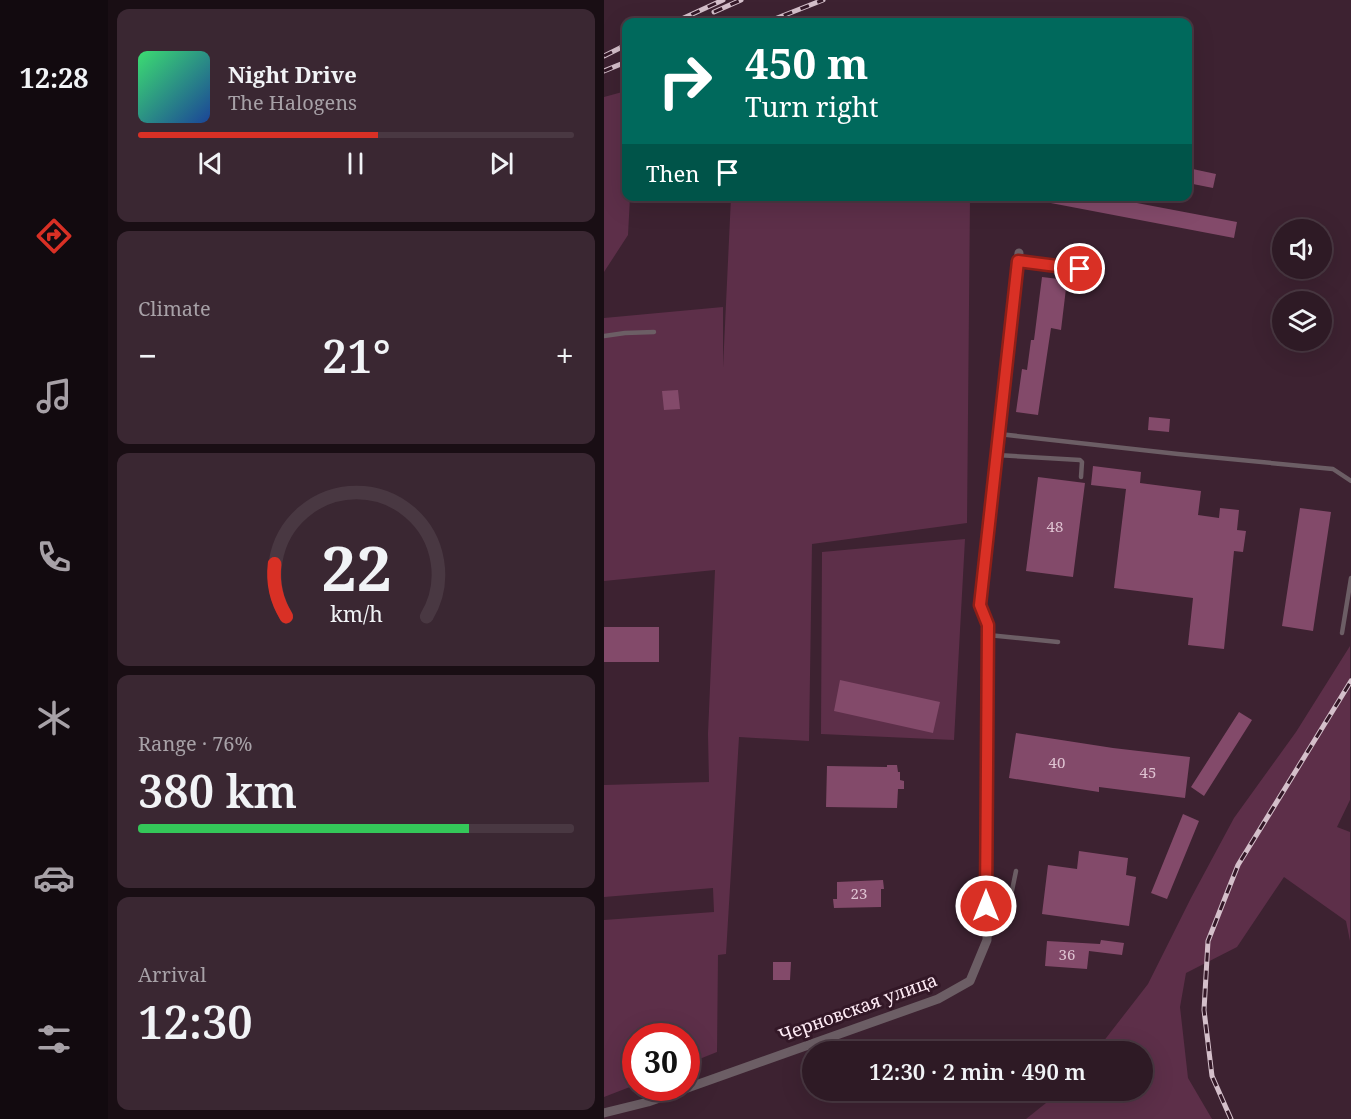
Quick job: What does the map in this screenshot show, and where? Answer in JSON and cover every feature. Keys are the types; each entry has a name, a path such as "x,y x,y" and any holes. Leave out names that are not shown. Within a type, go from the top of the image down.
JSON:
{"street":[{"name":"Черновская улица","path":"604,1113 648,1102 938,999 970,981 987,940 988,625 980,605 1019,257"}],"lane":[{"path":"1019,257 1080,269"},
{"path":"604,336 654,332"},
{"path":"999,434 1333,469 1351,481"},
{"path":"997,455 1080,460 1082,462 1081,477"},
{"path":"1342,633 1351,578"},
{"path":"988,635 1058,642"},
{"path":"987,940 1008,910 1016,871"}],"shaded area":[{"path":"622,92 622,201 630,201 628,235 604,272 604,97"},
{"path":"731,201 970,201 967,523 812,544 809,741 739,737 726,954 718,955 717,1052 700,1059 700,1023 622,1023 622,1090 604,1097 604,920 714,912 713,888 604,897 604,785 709,782 708,734 715,570 604,581 604,318 723,307 723,368"},
{"path":"965,539 954,740 821,734 822,552"},
{"path":"1350,646 1350,800 1337,827 1350,832 1350,941 1346,921 1284,877 1237,947 1186,973 1180,1007 1188,1078 1212,1119 1026,1119 1048,1101 1153,1101 1153,1041 1104,1041 1148,984 1234,818 1296,732"}],"building":[{"path":"1192,169 1216,174 1213,188 1192,184"},
{"path":"1040,201 1126,201 1237,222 1234,238"},
{"path":"1042,277 1067,280 1061,330 1051,328 1038,415 1016,412 1022,369 1027,370 1031,340 1034,340"},
{"path":"678,390 680,409 664,410 662,391"},
{"path":"1149,417 1170,419 1169,432 1148,430"},
{"path":"1093,466 1141,472 1140,483 1201,491 1198,515 1219,518 1220,508 1239,510 1237,530 1246,531 1243,552 1234,551 1224,649 1188,645 1193,598 1114,588 1126,489 1091,485"},
{"path":"1038,477 1085,483 1073,577 1026,571"},
{"path":"1300,508 1331,512 1313,631 1282,626"},
{"path":"604,627 659,627 659,662 604,662"},
{"path":"840,680 940,702 933,733 834,711"},
{"path":"1239,712 1252,720 1204,796 1191,787"},
{"path":"1016,733 1190,757 1185,798 1099,787 1099,792 1009,778"},
{"path":"887,765 897,765 900,780 904,781 904,789 898,789 897,808 826,807 827,766 887,767"},
{"path":"1183,814 1199,821 1167,899 1151,893"},
{"path":"1079,851 1128,858 1126,875 1136,877 1129,926 1042,914 1048,865 1077,869"},
{"path":"883,880 881,907 834,908 833,899 837,899 837,882"},
{"path":"1101,940 1124,943 1122,955 1089,951 1087,969 1045,966 1047,941 1100,944"},
{"path":"773,962 791,962 790,980 773,980"}],"railway":[{"path":"684,18 723,0"},
{"path":"714,12 741,0"},
{"path":"777,18 823,0"},
{"path":"604,56 622,47"},
{"path":"604,71 622,64"},
{"path":"1231,1119 1212,1076 1204,1010 1208,941 1238,865 1351,681"}],"route":[{"path":"986,906 988,625 980,605 1018,261 1080,269"}]}
